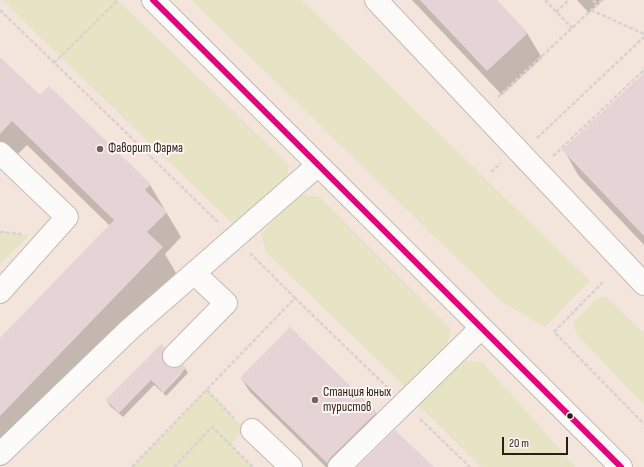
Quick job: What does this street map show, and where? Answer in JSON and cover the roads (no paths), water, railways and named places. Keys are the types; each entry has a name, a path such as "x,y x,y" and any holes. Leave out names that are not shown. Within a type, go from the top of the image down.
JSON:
{"street":[{"path":"153,0 621,467"},
{"path":"376,0 644,284"},
{"path":"0,153 67,218 0,292"},
{"path":"0,454 130,329 318,165"},
{"path":"174,356 226,303 194,273"},
{"path":"339,467 481,328"},
{"path":"246,426 291,467"}],"place":[{"name":"Фаворит Фарма","path":"100,149"},
{"name":"Станция юных туристов","path":"315,400"}]}
